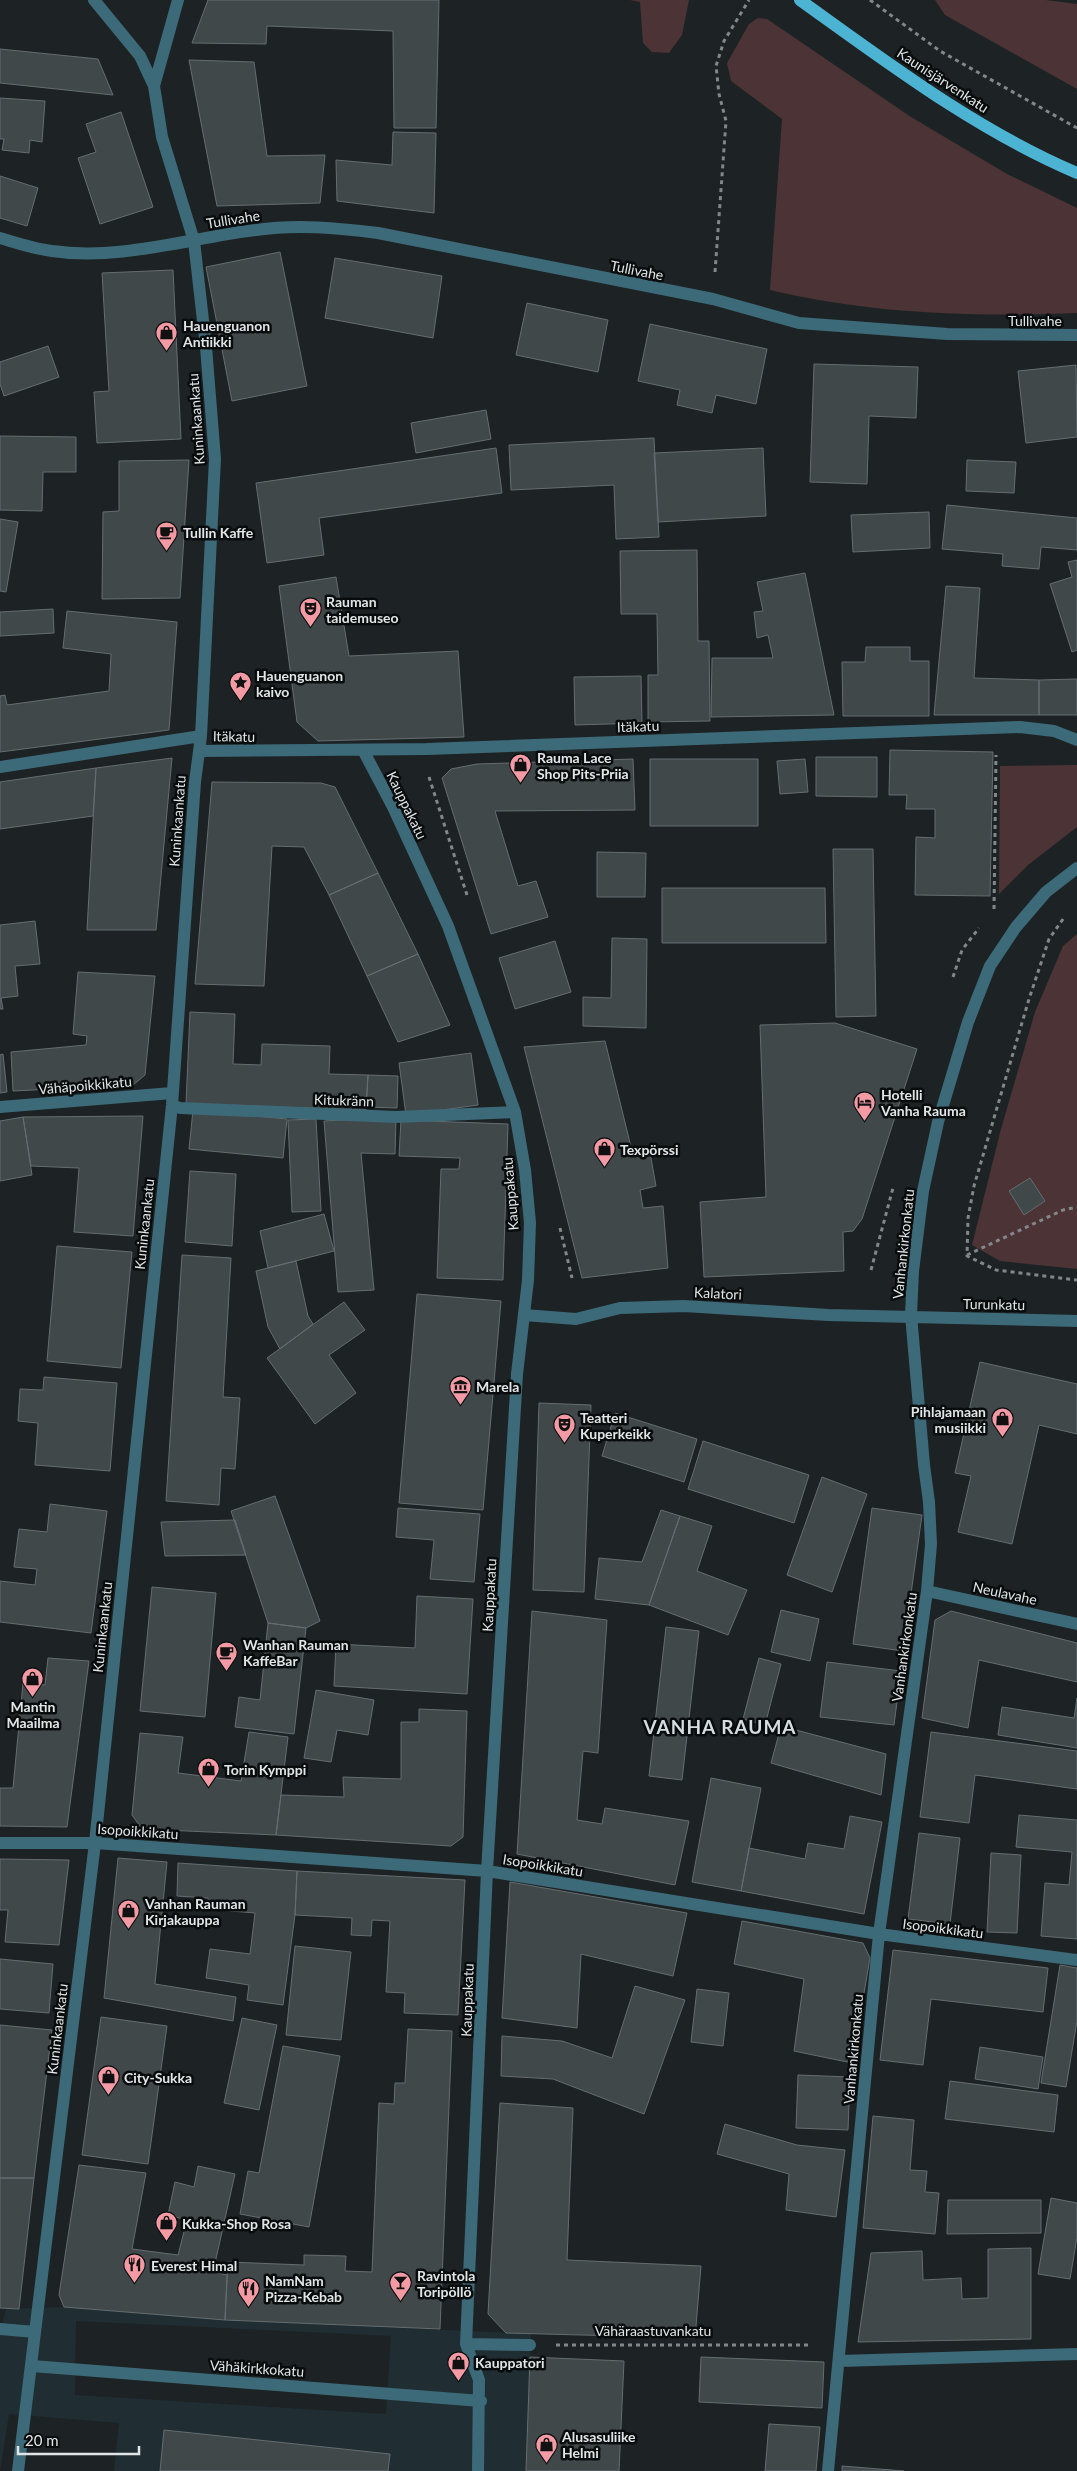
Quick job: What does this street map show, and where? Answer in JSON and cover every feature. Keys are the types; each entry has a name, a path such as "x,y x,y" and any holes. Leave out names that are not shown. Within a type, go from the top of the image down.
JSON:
{"main road":[{"name":"Kaunisjärvenkatu","path":"800,0 936,97 992,130 1077,173"}],"street":[{"name":"Kuninkaankatu","path":"18,2471 95,1843 172,1099 201,736 215,458 206,347 194,241 162,137 154,86 140,56 94,0"},
{"path":"154,86 178,0"},
{"name":"Tullivahe","path":"0,238 52,252 91,253 194,241 256,230 294,227 339,228 378,233 712,299 799,323 947,334 1077,334"},
{"name":"Itäkatu","path":"199,751 363,750 1020,727 1054,730 1077,740"},
{"name":"Itäkatu","path":"0,767 201,736"},
{"name":"Kauppakatu","path":"363,750 393,807 448,926 515,1112 525,1170 530,1223 524,1315 517,1374 488,1871 466,2344 480,2380 478,2471"},
{"name":"Vanhankirkonkatu","path":"828,2471 879,1934 928,1591 931,1544 929,1502 924,1466 911,1316 913,1271 923,1190 938,1122 968,1022 990,966 1016,927 1046,892 1077,868"},
{"name":"Kitukränn","path":"172,1099 180,1108 396,1117 515,1112"},
{"name":"Vähäpoikkikatu","path":"0,1107 172,1099"},
{"name":"Kalatori","path":"524,1315 576,1319 620,1308 684,1306 828,1315 911,1316"},
{"name":"Turunkatu","path":"911,1316 1077,1321"},
{"name":"Neulavahe","path":"928,1591 1077,1624"},
{"name":"Isopoikkikatu","path":"0,1843 95,1843 488,1871 879,1934 1077,1960"},
{"path":"0,2329 35,2332"},
{"path":"466,2344 530,2345"},
{"path":"839,2361 1077,2354"},
{"name":"Vähäkirkkokatu","path":"32,2366 480,2401"}],"path":[{"path":"712,299 726,121 716,66 724,40 749,0"},
{"path":"870,0 940,52 1077,128"},
{"path":"994,910 996,729"},
{"path":"967,1256 968,1218 974,1186 1029,999 1049,939 1068,911"},
{"path":"967,1256 1063,1210 1077,1207"},
{"path":"967,1256 996,1270 1077,1280"},
{"name":"Vähäraastuvankatu","path":"530,2345 840,2345"}],"shaded area":[{"path":"630,0 689,0 682,35 669,53 652,52 643,43 640,2"},
{"path":"935,0 1046,0 1077,4 1077,89 945,15"},
{"path":"758,18 767,19 911,117 1007,174 1077,208 1077,313 961,314 922,312 846,304 770,290 782,119 731,81 727,63 749,24"},
{"path":"1077,765 1077,827 1028,865 999,894 1000,766"},
{"path":"1077,934 1077,1269 1000,1261 972,1245 1001,1129 1035,1012 1063,946"},
{"name":"Kauppatori","path":"64,2307 225,2320 531,2334 526,2471 388,2471 389,2454 165,2430 160,2471 114,2471 119,2423 9,2414 0,2471 0,2334 6,2309","holes":["76,2321 391,2336 386,2414 75,2395"]}],"building":[{"path":"208,0 439,0 436,128 394,128 393,31 267,26 266,44 192,43"},
{"path":"0,49 98,59 113,95 0,83"},
{"path":"189,60 254,62 267,156 325,155 320,203 217,206"},
{"path":"0,98 45,101 42,142 30,140 29,153 2,150 4,139 0,139"},
{"path":"121,112 153,207 100,224 78,158 96,152 86,124"},
{"path":"393,132 436,133 434,213 337,201 336,160 392,165"},
{"path":"0,176 38,188 27,226 0,218"},
{"path":"280,252 307,386 232,401 206,267"},
{"path":"335,258 442,276 433,338 325,318"},
{"path":"173,270 181,439 97,443 94,392 109,391 102,273"},
{"path":"527,303 608,320 598,372 516,355"},
{"path":"650,324 767,349 756,404 716,395 712,413 677,405 680,390 638,381"},
{"path":"48,346 59,377 4,396 0,384 0,362"},
{"path":"814,364 918,367 916,418 869,416 867,484 810,482"},
{"path":"1076,365 1077,437 1026,443 1018,371"},
{"path":"486,410 491,439 416,453 411,423"},
{"path":"0,436 76,437 76,472 43,472 42,511 0,510"},
{"path":"654,438 659,537 616,539 614,485 511,490 509,445"},
{"path":"496,448 502,493 319,518 324,555 267,563 256,483"},
{"path":"763,448 766,516 658,522 654,453"},
{"path":"189,460 180,598 102,599 103,512 119,511 119,461"},
{"path":"967,460 1016,462 1014,493 966,491"},
{"path":"947,505 1077,518 1077,550 1041,547 1039,569 1002,566 1003,554 942,549"},
{"path":"929,512 930,548 853,552 851,515"},
{"path":"0,519 18,522 6,592 0,591"},
{"path":"697,550 698,641 709,641 710,721 648,722 648,675 658,675 657,614 621,614 620,551"},
{"path":"1077,560 1077,650 1072,652 1050,584 1072,577 1068,562"},
{"path":"805,573 834,715 711,717 712,658 773,658 768,635 757,638 754,612 763,611 757,582"},
{"path":"336,577 349,656 458,651 464,737 318,741 297,722 279,586"},
{"path":"946,586 980,588 974,678 1039,680 1039,715 934,715"},
{"path":"53,609 54,633 0,636 0,612"},
{"path":"67,611 177,622 169,730 0,752 0,696 5,695 7,705 109,691 111,654 63,648"},
{"path":"866,647 910,647 910,661 929,661 929,716 843,716 842,662 865,662"},
{"path":"641,676 642,723 575,725 574,677"},
{"path":"1077,679 1077,715 1039,715 1039,680"},
{"path":"890,750 993,752 990,896 915,895 916,837 935,838 935,809 906,809 907,795 889,795"},
{"path":"816,757 877,757 877,797 816,796"},
{"path":"172,758 156,930 87,930 96,768"},
{"path":"633,759 635,810 495,811 518,886 536,881 548,917 491,934 442,778 451,769 477,764"},
{"path":"650,759 758,759 758,826 650,826"},
{"path":"805,759 808,792 780,794 777,761"},
{"path":"96,768 93,816 0,829 0,782"},
{"path":"212,782 321,783 335,787 378,873 329,895 304,847 272,846 264,986 195,984"},
{"path":"833,849 873,849 876,1016 836,1017"},
{"path":"597,852 646,853 645,897 597,897"},
{"path":"378,873 418,954 367,976 329,895"},
{"path":"662,888 825,888 826,943 662,943"},
{"path":"35,921 40,964 15,966 18,996 1,998 3,1009 0,1009 0,925"},
{"path":"612,938 647,939 646,1028 583,1026 583,997 611,998"},
{"path":"555,941 571,992 515,1009 499,958"},
{"path":"418,954 450,1025 398,1042 367,976"},
{"path":"78,972 155,976 145,1075 133,1085 13,1091 11,1052 86,1045 87,1036 73,1034"},
{"path":"190,1012 235,1014 233,1064 261,1065 262,1044 330,1046 329,1074 368,1075 366,1110 186,1104"},
{"path":"835,1023 917,1049 862,1219 853,1231 843,1232 844,1271 704,1277 700,1202 766,1197 760,1025"},
{"name":"Texpörssi","path":"605,1041 632,1151 649,1147 656,1186 640,1190 643,1208 663,1206 668,1268 582,1278 524,1047"},
{"path":"471,1053 478,1105 406,1115 399,1063"},
{"path":"3,1054 7,1092 0,1093 0,1055"},
{"path":"368,1075 398,1076 397,1108 366,1107"},
{"path":"193,1110 287,1119 283,1158 189,1149"},
{"path":"143,1116 133,1236 74,1232 79,1168 31,1166 23,1117"},
{"path":"23,1117 32,1175 0,1181 0,1121"},
{"path":"316,1119 321,1211 292,1212 288,1120"},
{"path":"396,1119 395,1154 361,1153 374,1290 338,1292 324,1121"},
{"path":"401,1120 508,1124 503,1280 437,1278 441,1169 459,1169 460,1158 399,1156"},
{"path":"190,1171 236,1174 232,1246 185,1242"},
{"path":"1030,1178 1045,1201 1024,1215 1009,1191"},
{"path":"324,1214 334,1251 268,1268 260,1231"},
{"path":"57,1246 132,1252 121,1368 47,1361"},
{"path":"182,1255 231,1258 223,1397 240,1398 235,1469 221,1468 219,1505 166,1501"},
{"path":"296,1261 308,1316 313,1324 280,1349 268,1327 256,1271"},
{"path":"417,1294 501,1301 483,1510 399,1503"},
{"path":"344,1302 365,1330 329,1355 356,1393 315,1424 267,1358"},
{"path":"980,1362 1077,1384 1077,1434 1039,1425 1012,1544 958,1532 971,1476 955,1473"},
{"path":"44,1377 117,1383 110,1471 35,1465 38,1423 18,1421 20,1389 43,1390"},
{"path":"539,1403 591,1405 584,1592 533,1590"},
{"path":"615,1413 697,1439 684,1482 602,1456"},
{"path":"703,1441 809,1475 794,1523 688,1489"},
{"path":"822,1477 867,1494 832,1592 787,1575"},
{"path":"275,1496 320,1621 306,1628 268,1623 231,1511"},
{"path":"50,1504 107,1511 91,1633 0,1622 0,1581 35,1585 37,1569 14,1567 19,1529 47,1532"},
{"path":"398,1508 480,1514 474,1582 430,1579 434,1540 396,1537"},
{"path":"872,1508 922,1515 903,1651 853,1644"},
{"path":"661,1510 680,1516 649,1605 595,1599 599,1558 642,1562"},
{"path":"680,1516 712,1526 697,1571 747,1590 728,1635 649,1605"},
{"path":"235,1520 246,1555 165,1556 161,1522"},
{"path":"152,1587 216,1593 205,1717 140,1711"},
{"path":"417,1596 473,1599 467,1694 334,1686 336,1644 415,1648"},
{"path":"781,1610 819,1619 810,1661 771,1652"},
{"path":"532,1611 607,1620 598,1753 583,1751 577,1820 602,1824 605,1808 689,1821 675,1885 517,1854"},
{"path":"951,1611 1077,1643 1077,1682 979,1660 968,1728 922,1718 935,1620"},
{"path":"268,1623 306,1628 294,1734 235,1727 239,1697 260,1700"},
{"path":"666,1627 699,1631 682,1780 649,1776"},
{"path":"48,1658 89,1661 67,1827 0,1826 0,1788 13,1788 23,1683 45,1685"},
{"path":"759,1658 781,1664 765,1725 743,1719"},
{"path":"827,1662 901,1671 894,1725 820,1717"},
{"path":"316,1690 374,1700 368,1735 337,1730 331,1762 304,1758"},
{"path":"1077,1698 1077,1748 998,1735 1002,1707 1074,1718"},
{"path":"419,1709 467,1711 463,1837 451,1846 276,1835 281,1795 344,1797 343,1777 401,1779 401,1722 419,1722"},
{"path":"781,1726 886,1754 881,1795 771,1763"},
{"name":"Torin Kymppi","path":"249,1732 288,1737 276,1835 142,1829 132,1815 140,1733 183,1737 178,1773 241,1781"},
{"path":"931,1732 1077,1751 1077,1789 975,1775 969,1823 920,1817"},
{"path":"711,1778 761,1788 741,1891 692,1882"},
{"path":"1019,1815 1077,1820 1077,1939 1041,1936 1045,1883 1069,1885 1072,1852 1016,1847"},
{"path":"850,1816 882,1822 864,1914 741,1891 749,1848 805,1859 808,1843 844,1849"},
{"path":"919,1833 960,1838 950,1924 908,1919"},
{"path":"991,1853 1021,1855 1017,1933 987,1932"},
{"path":"118,1858 167,1862 155,1984 236,1997 233,2021 104,1998"},
{"path":"0,1859 69,1860 59,1945 5,1942 8,1910 0,1910"},
{"path":"178,1863 297,1871 295,1915 283,2005 247,2000 249,1985 206,1978 210,1949 250,1954 255,1913 208,1909 208,1898 177,1896"},
{"path":"297,1871 465,1880 458,2015 404,2013 405,1993 386,1992 390,1921 372,1920 371,1936 351,1935 352,1918 295,1915"},
{"path":"510,1882 687,1913 673,1976 581,1954 577,2028 502,2018"},
{"path":"742,1921 863,1943 870,1958 852,2063 794,2051 804,1979 734,1964"},
{"path":"295,1946 351,1952 341,2040 286,2035"},
{"path":"893,1950 1048,1968 1043,2012 931,1999 923,2065 880,2060"},
{"path":"0,1959 53,1964 49,2013 0,2009"},
{"path":"1060,1965 1077,1968 1077,2021 1066,2087 1041,2083"},
{"path":"635,1986 685,2000 644,2114 553,2079 501,2076 502,2036 562,2041 612,2058"},
{"path":"697,1989 729,1993 723,2046 691,2042"},
{"path":"101,2017 167,2026 148,2164 82,2155"},
{"path":"242,2018 277,2025 259,2110 224,2103"},
{"path":"0,2025 52,2030 34,2178 0,2178"},
{"path":"408,2029 452,2031 440,2329 225,2320 228,2262 304,2265 304,2255 346,2256 345,2271 372,2272 379,2103 394,2104 395,2083 405,2083"},
{"path":"283,2046 340,2056 309,2227 240,2214 248,2171 259,2173"},
{"path":"980,2047 1043,2057 1038,2089 975,2079"},
{"path":"798,2075 850,2077 848,2130 796,2128"},
{"path":"950,2081 1058,2095 1054,2132 945,2119"},
{"path":"500,2103 573,2108 567,2260 701,2266 695,2338 506,2333 488,2314"},
{"path":"873,2116 914,2120 910,2170 927,2171 925,2192 939,2193 935,2234 863,2228"},
{"path":"725,2124 797,2145 845,2150 836,2217 786,2210 789,2174 717,2154"},
{"path":"79,2165 146,2173 132,2249 178,2255 187,2220 168,2215 175,2182 194,2187 198,2166 235,2174 213,2272 227,2275 225,2320 64,2307 59,2295"},
{"path":"0,2178 34,2178 19,2309 0,2308"},
{"path":"1051,2198 1077,2203 1077,2237 1070,2279 1038,2274"},
{"path":"948,2200 1041,2200 1041,2233 947,2234"},
{"path":"1031,2248 1031,2339 858,2342 871,2253 922,2251 923,2280 961,2278 962,2299 988,2298 988,2249"},
{"path":"530,2357 624,2361 619,2471 526,2471"},
{"path":"701,2357 824,2362 822,2408 699,2402"},
{"path":"769,2424 820,2427 816,2471 765,2471"},
{"path":"164,2430 390,2454 388,2471 160,2471"},
{"path":"842,2466 904,2471 842,2471"}],"place":[{"name":"Hauenguanon Antiikki","path":"167,352"},
{"name":"Tullin Kaffe","path":"167,551"},
{"name":"Rauman taidemuseo","path":"310,628"},
{"name":"Hauenguanon kaivo","path":"240,702"},
{"name":"Rauma Lace Shop Pits-Priia","path":"521,784"},
{"name":"Hotelli Vanha Rauma","path":"865,1121"},
{"name":"Texpörssi","path":"604,1168"},
{"name":"Marela","path":"460,1405"},
{"name":"Pihlajamaan musiikki","path":"1002,1438"},
{"name":"Teatteri Kuperkeikk","path":"564,1444"},
{"name":"Wanhan Rauman KaffeBar","path":"227,1671"},
{"name":"Mantin Maailma","path":"33,1697"},
{"name":"Torin Kymppi","path":"208,1788"},
{"name":"Vanhan Rauman Kirjakauppa","path":"129,1930"},
{"name":"City-Sukka","path":"108,2096"},
{"name":"Kukka-Shop Rosa","path":"166,2242"},
{"name":"Everest Himal","path":"135,2284"},
{"name":"Ravintola Toripöllö","path":"401,2302"},
{"name":"NamNam Pizza-Kebab","path":"249,2307"},
{"name":"Kauppatori","path":"459,2381"},
{"name":"Alusasuliike Helmi","path":"546,2463"}],"district":[{"name":"VANHA RAUMA","path":"720,1726"}]}
